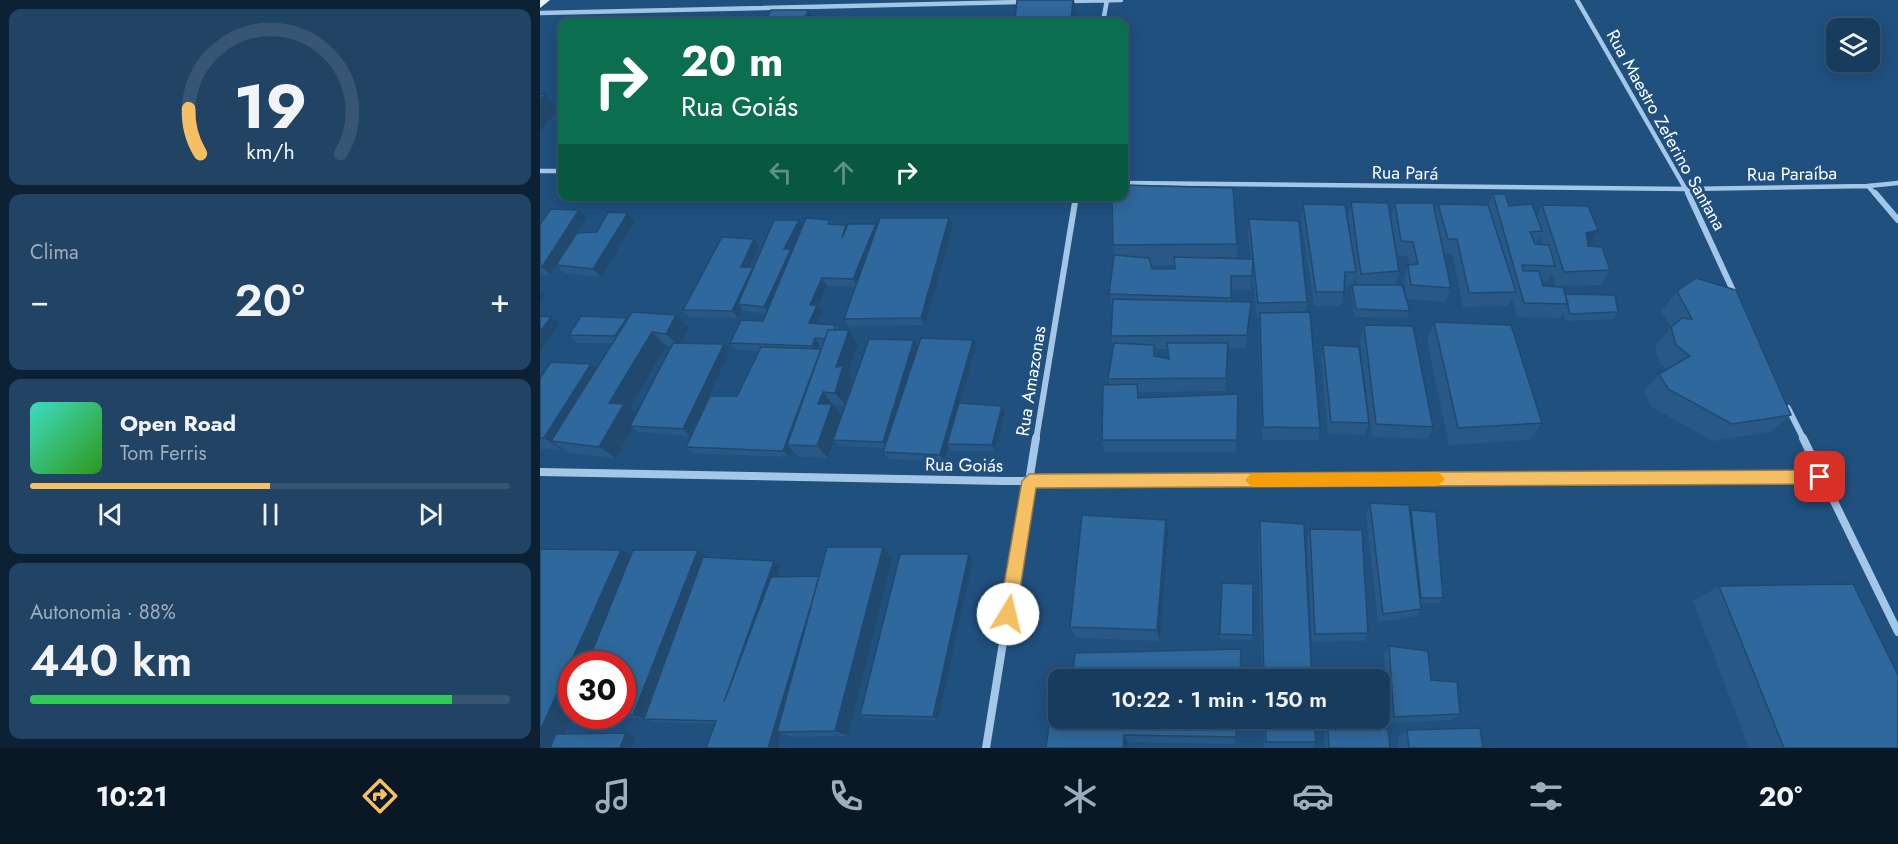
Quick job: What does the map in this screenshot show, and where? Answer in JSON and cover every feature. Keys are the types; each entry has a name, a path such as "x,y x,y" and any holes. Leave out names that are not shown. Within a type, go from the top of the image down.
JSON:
{"main road":[{"path":"540,5 545,0"}],"street":[{"path":"1104,18 1107,0"},
{"path":"1066,1 1121,0"},
{"name":"Rua Maestro Zeferino Santana","path":"1577,0 1686,189 1741,306"},
{"path":"540,13 1030,2"},
{"path":"540,171 558,171"},
{"name":"Rua Pará","path":"1128,183 1686,189"},
{"name":"Rua Paraíba","path":"1686,189 1868,186 1898,183"},
{"path":"1868,186 1898,220"},
{"name":"Rua Amazonas","path":"986,748 1075,201"},
{"path":"1785,402 1898,632"},
{"name":"Rua Goiás","path":"540,472 1029,481 1820,477"}],"building":[{"path":"1017,0 1073,0 1071,18 1015,18"},
{"path":"771,10 809,10 804,18 766,18"},
{"path":"1128,185 1233,188 1237,244 1113,245 1112,201 1128,201"},
{"path":"1493,194 1505,194 1509,206 1532,204 1542,231 1530,232 1535,244 1549,245 1555,266 1522,265 1523,271 1539,271 1543,286 1563,287 1568,304 1524,303"},
{"path":"1351,202 1388,203 1399,271 1361,274"},
{"path":"1395,203 1433,203 1451,288 1411,285 1408,265 1418,264 1413,242 1401,241"},
{"path":"1303,204 1345,205 1356,272 1345,272 1344,292 1316,292"},
{"path":"1438,204 1488,205 1516,292 1469,293 1457,239 1448,239"},
{"path":"1542,205 1588,206 1598,230 1586,233 1588,246 1602,247 1610,270 1564,272"},
{"path":"551,209 579,210 540,267 540,224"},
{"path":"608,212 628,213 593,269 556,265 577,233 597,232"},
{"path":"806,218 830,220 828,224 846,225 842,238 848,224 876,224 853,279 822,278 810,305 817,305 809,323 836,325 834,330 828,330 825,339 815,338 812,346 730,343 741,320 763,321"},
{"path":"880,218 949,218 921,318 844,319"},
{"path":"1249,219 1299,221 1307,302 1258,303"},
{"path":"774,220 799,220 784,249 791,249 764,307 738,304"},
{"path":"722,237 754,239 741,267 753,267 732,311 683,310"},
{"path":"1114,255 1149,258 1152,269 1175,269 1174,257 1253,259 1252,276 1231,276 1231,298 1109,294"},
{"path":"1696,278 1736,290 1791,415 1732,424 1668,389 1659,374 1690,356 1676,345 1671,327 1682,318 1692,319 1677,291"},
{"path":"1352,285 1402,285 1410,311 1356,309"},
{"path":"1565,294 1615,295 1618,312 1570,314"},
{"path":"1113,299 1251,302 1247,335 1111,336"},
{"path":"632,312 676,315 666,334 652,332 609,403 624,404 599,447 551,441"},
{"path":"1310,312 1320,428 1263,427 1260,313"},
{"path":"540,316 551,317 540,332"},
{"path":"581,316 627,318 615,336 569,335"},
{"path":"1434,322 1511,325 1542,423 1458,428"},
{"path":"1364,325 1413,326 1433,427 1376,424"},
{"path":"828,330 849,330 836,367 843,366 835,393 823,392 818,404 832,404 817,446 787,445"},
{"path":"921,338 973,340 940,455 883,452"},
{"path":"869,339 914,340 883,442 833,440"},
{"path":"673,343 724,344 683,429 630,426"},
{"path":"1114,343 1154,345 1154,356 1169,359 1167,343 1228,343 1226,378 1108,379"},
{"path":"1323,345 1359,347 1369,423 1331,422"},
{"path":"761,347 821,349 783,451 686,447 710,396 737,396"},
{"path":"551,362 591,364 544,438 540,438 540,378"},
{"path":"1137,384 1138,398 1238,394 1237,440 1102,440 1103,385"},
{"path":"959,403 1002,406 992,445 947,444"},
{"path":"1370,503 1409,505 1421,609 1383,614"},
{"path":"1411,510 1436,512 1443,598 1421,598"},
{"path":"1082,515 1166,520 1157,630 1070,627"},
{"path":"1260,521 1304,524 1311,669 1264,669"},
{"path":"1310,529 1362,530 1368,633 1315,634"},
{"path":"827,547 883,547 835,731 777,732"},
{"path":"540,549 621,550 576,651 558,651 558,691 540,731"},
{"path":"633,550 698,550 636,707 636,651 592,651"},
{"path":"900,554 969,554 933,717 860,715"},
{"path":"703,557 774,561 724,702 771,577 819,576 768,748 706,748 716,721 644,719"},
{"path":"1222,583 1253,584 1253,635 1220,634"},
{"path":"1853,584 1898,675 1898,748 1784,748 1719,586"},
{"path":"1389,646 1428,651 1431,680 1457,682 1460,714 1394,717"},
{"path":"1241,649 1240,669 1073,669 1075,653"},
{"path":"1480,728 1483,748 1409,748 1407,730"},
{"path":"1048,729 1236,729 1236,737 1124,735 1123,748 1046,748"},
{"path":"1265,729 1315,729 1316,742 1266,742"},
{"path":"1328,729 1388,729 1390,748 1329,748"},
{"path":"626,733 620,748 550,748 556,734"}],"slow traffic":[{"path":"1252,480 1438,479"}],"route":[{"path":"1008,614 1029,481 1820,477"}]}
